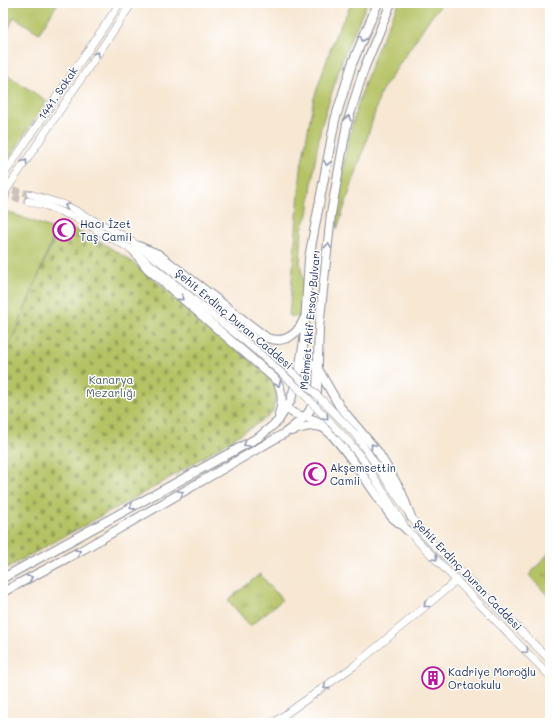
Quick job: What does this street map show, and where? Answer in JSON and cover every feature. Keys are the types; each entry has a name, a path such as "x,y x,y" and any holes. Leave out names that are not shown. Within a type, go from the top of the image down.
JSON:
{"main road":[{"name":"1441. Sokak","path":"3,176 120,3"},
{"name":"1441. Sokak","path":"3,195 132,3"},
{"name":"Mehmet Akif Ersoy Bulvarı","path":"3,578 234,452 259,437 278,421 287,409 299,370 304,341 309,258 335,120 352,64 378,3"},
{"name":"Mehmet Akif Ersoy Bulvarı","path":"3,592 82,550 285,433 305,417 310,410 317,392 319,328 331,214 347,124 364,70 392,3"},
{"path":"112,14 120,20"},
{"name":"Şehit Erdinç Duran Caddesi","path":"29,197 66,205 109,228 264,346 318,396 355,434 423,534 550,660"},
{"path":"136,248 158,254 267,338 280,341 291,337 300,327 306,315"},
{"path":"136,248 147,268 274,378 279,385 283,401 287,409 298,416 316,421 332,434 392,517 407,530"},
{"name":"Şehit Erdinç Duran Caddesi","path":"136,248 297,387 348,441 364,461 407,530 550,676"},
{"path":"299,370 303,365 308,363 314,364 318,369 340,407 378,452 401,491 411,517"},
{"path":"278,421 283,401"},
{"path":"285,433 310,426 324,428"},
{"path":"272,723 354,666 457,580"}],"green space":[{"path":"3,3 58,3 39,33 14,17 3,40"},
{"path":"352,3 367,3 343,57 321,127 308,215 302,228 300,263 303,279 301,317 289,316 301,168 314,98 335,36"},
{"path":"399,3 443,3 428,21 381,92 337,229 336,219 341,177 352,125 377,50"},
{"path":"3,72 47,101 3,167"},
{"path":"3,210 56,230 17,329 11,340 3,349"},
{"name":"Kanarya Mezarlığı","path":"60,223 103,243 134,263 271,377 277,389 273,411 268,417 160,484 3,570 3,349 11,340 17,329"},
{"path":"550,552 550,598 529,575"},
{"path":"260,574 282,600 250,626 228,600"}],"tunnel":[{"path":"3,188 30,194"},
{"path":"3,195 28,201"}],"place":[{"name":"Hacı İzet Taş Camii","path":"64,230"},
{"name":"Akşemsettin Camii","path":"315,474"},
{"name":"Kadriye Moroğlu Ortaokulu","path":"433,678"}]}
